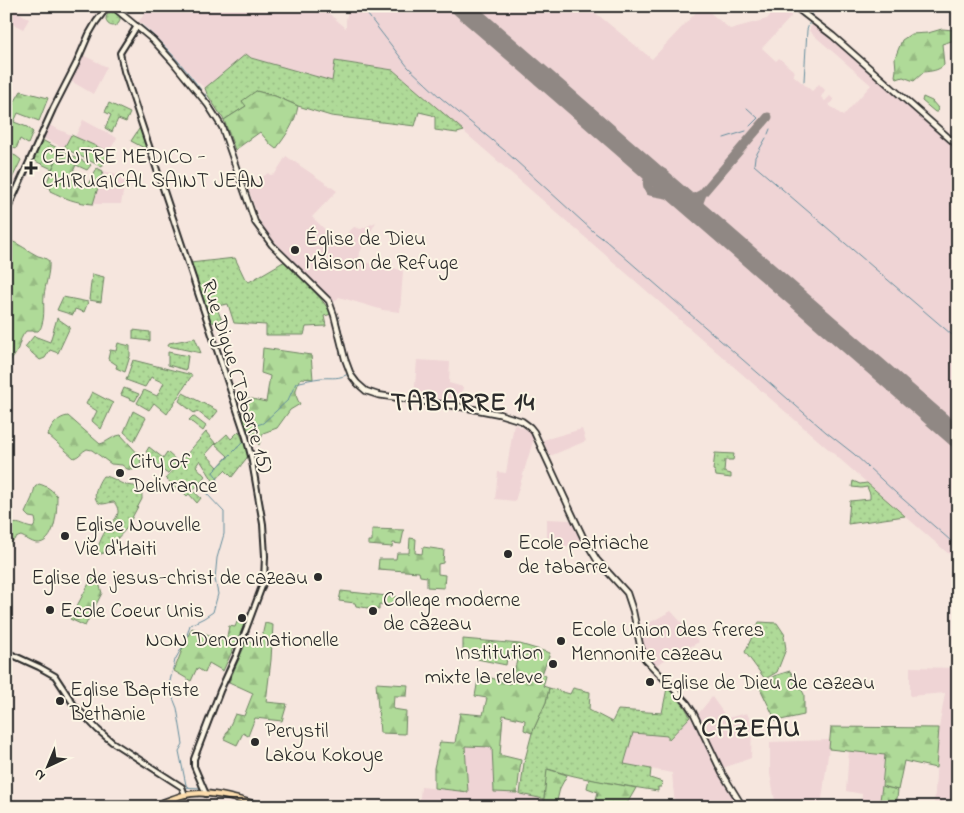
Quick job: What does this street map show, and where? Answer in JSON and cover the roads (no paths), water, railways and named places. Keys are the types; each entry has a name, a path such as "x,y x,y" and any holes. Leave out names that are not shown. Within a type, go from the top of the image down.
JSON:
{"main road":[{"path":"112,6 137,26 173,62 202,96 214,114 222,127 255,222 272,245 329,301 349,369 357,383 366,391 378,396 500,414 522,421 534,432 583,537 598,560 627,593 640,645 646,659 693,712 722,773 743,807"},
{"path":"794,6 833,36 958,146"},
{"path":"150,807 185,795 206,794 238,799 265,807"}],"street":[{"path":"6,213 52,109 76,64 89,34 108,6"},
{"name":"Rue Digue (Tabarre 15)","path":"137,26 120,53 124,71 246,439 251,456 263,524 264,581 236,656 194,758 194,766 206,794"},
{"path":"6,652 55,676 74,705 98,730 112,742 182,787 185,795"}],"waterway":[{"path":"84,40 102,6"},
{"path":"116,6 119,9"},
{"path":"361,6 408,67 441,98 504,150 594,232 854,454 958,547"},
{"path":"811,16 812,8"},
{"path":"105,13 111,10"},
{"path":"126,15 142,26 166,48 201,90"},
{"path":"804,81 807,30 810,21"},
{"path":"64,81 82,45"},
{"path":"55,101 63,83"},
{"path":"205,94 218,117"},
{"path":"747,108 758,118 750,126"},
{"path":"41,130 46,119"},
{"path":"768,134 770,129"},
{"path":"724,138 746,131"},
{"path":"766,138 755,157 754,165 958,340"},
{"path":"229,141 238,164"},
{"path":"240,168 255,216"},
{"path":"258,221 266,233"},
{"path":"268,237 282,252"},
{"path":"334,308 338,317 349,364"},
{"path":"246,433 254,426 263,423 288,400 296,383 318,378 339,377 350,373"},
{"path":"189,787 186,785 179,751 183,744 170,681 175,660 185,642 190,625 213,612 218,594 215,579 217,558 224,534 224,512 206,493 218,479 213,472 246,439"},
{"path":"53,677 66,696"},
{"path":"182,787 201,788"}],"place":[{"name":"CENTRE MEDICO - CHIRUGICAL SAINT JEAN","path":"31,168"},
{"name":"Église de Dieu Maison de Refuge","path":"295,250"},
{"name":"City of Delivrance","path":"120,473"},
{"name":"Eglise Nouvelle Vie d'Haiti","path":"65,536"},
{"name":"Ecole patriache de tabarre","path":"508,554"},
{"name":"Eglise de jesus-christ de cazeau","path":"318,577"},
{"name":"Ecole Coeur Unis","path":"50,610"},
{"name":"College moderne de cazeau","path":"373,611"},
{"name":"NON Denominationelle","path":"242,618"},
{"name":"Ecole Union des freres Mennonite cazeau","path":"561,641"},
{"name":"Institution mixte la releve","path":"553,664"},
{"name":"Eglise de Dieu de cazeau","path":"650,682"},
{"name":"Eglise Baptiste Bethanie","path":"60,701"},
{"name":"Perystil Lakou Kokoye","path":"255,742"}],"district":[{"name":"TABARRE 14","path":"463,401"},
{"name":"CAZEAU","path":"751,727"}]}
